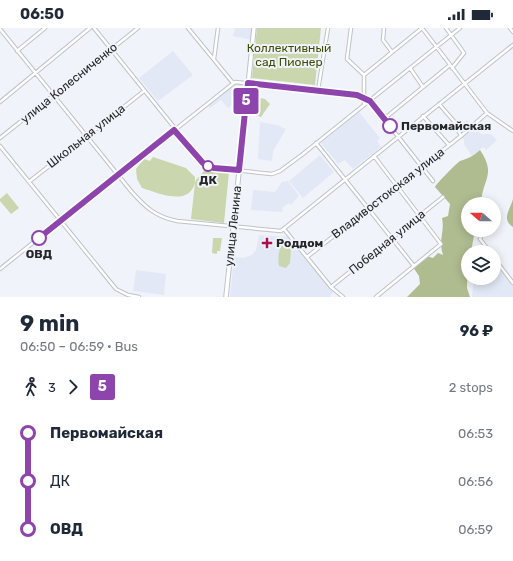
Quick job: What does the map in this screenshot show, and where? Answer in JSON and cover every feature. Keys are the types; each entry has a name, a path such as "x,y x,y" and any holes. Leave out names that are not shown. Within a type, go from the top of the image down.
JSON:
{"main road":[{"name":"улица Ленина","path":"226,297 254,28"}],"street":[{"path":"17,50 45,28"},
{"path":"0,102 90,28"},
{"path":"94,28 174,130 203,163 214,168 275,173 316,143 364,103 370,101 460,28"},
{"name":"улица Колесниченко","path":"0,138 138,28"},
{"path":"188,28 233,83"},
{"path":"214,60 218,28"},
{"path":"318,90 328,28"},
{"path":"351,28 347,59 364,75 364,103"},
{"path":"384,28 383,40 392,52"},
{"path":"364,75 422,28 487,113 513,131"},
{"path":"384,119 423,87 451,67 464,53 446,28"},
{"path":"510,28 513,32"},
{"path":"0,29 53,96 146,208 158,216 177,222 281,231 513,45"},
{"path":"410,68 423,87"},
{"path":"0,268 233,83 248,83 318,90 357,95 364,98 370,101 433,181"},
{"name":"Школьная улица","path":"30,181 86,135 144,91"},
{"path":"439,104 459,127 458,130 461,136"},
{"name":"Владивостокская улица","path":"307,257 461,136 487,113"},
{"path":"423,116 449,145"},
{"path":"316,143 414,266"},
{"path":"0,146 30,181 116,289 128,295 139,297"},
{"path":"374,156 441,244 376,297"},
{"name":"Победная улица","path":"331,287 443,197"},
{"path":"284,229 331,287 342,297"},
{"path":"501,267 513,283"}],"shaded area":[{"path":"235,28 254,28 252,40 233,36"},
{"path":"173,51 193,75 158,101 139,78"},
{"path":"234,84 244,84 242,105 234,104 228,108 221,100 210,108 208,105"},
{"path":"359,112 380,138 377,141 381,147 353,169 345,160 338,164 321,143"},
{"path":"467,120 481,134 491,134 497,140 486,150 483,147 472,156 464,144 464,140 458,130"},
{"path":"260,122 277,125 286,129 273,151 272,161 258,159"},
{"path":"320,155 334,172 303,198 289,181"},
{"path":"288,181 299,196 291,205 289,203 282,208 283,212 251,210 253,190 275,192 282,182"},
{"path":"259,235 289,237 333,292 330,297 230,297 234,257 243,258 252,255 256,250"},
{"path":"136,270 166,274 164,295 133,291"},
{"path":"501,271 513,286 513,297 472,297 473,285 501,285"}],"green space":[{"name":"Коллективный сад Пионер","path":"257,28 321,28 315,85 252,78"},
{"path":"260,98 265,99 270,104 261,117 258,116"},
{"path":"480,150 485,158 488,171 482,197 461,197 461,237 474,237 472,245 461,245 461,285 467,285 470,297 407,297 420,284 419,276 413,267 426,256 433,258 438,253 443,255 441,244 443,227 442,218 448,216 450,204 435,187 460,161"},
{"path":"153,157 186,168 195,177 195,183 186,195 164,195 142,188 137,179 136,169 144,159 150,161"},
{"path":"205,170 229,172 224,223 191,219 195,183"},
{"path":"7,193 19,208 11,214 0,201 0,199"},
{"path":"513,199 513,227 509,224 507,214"},
{"path":"213,238 222,238 220,251 217,251 217,254 212,253"},
{"path":"283,244 286,244 291,249 290,263 286,268 279,266 279,251"}],"bus line":[{"name":"5","path":"39,238 174,130 207,166 239,170 248,83 357,95 370,101 390,126"}],"place":[{"name":"Первомайская","path":"390,126"},
{"name":"ДК","path":"208,166"},
{"name":"ОВД","path":"39,238"},
{"name":"Роддом","path":"267,243"}]}
